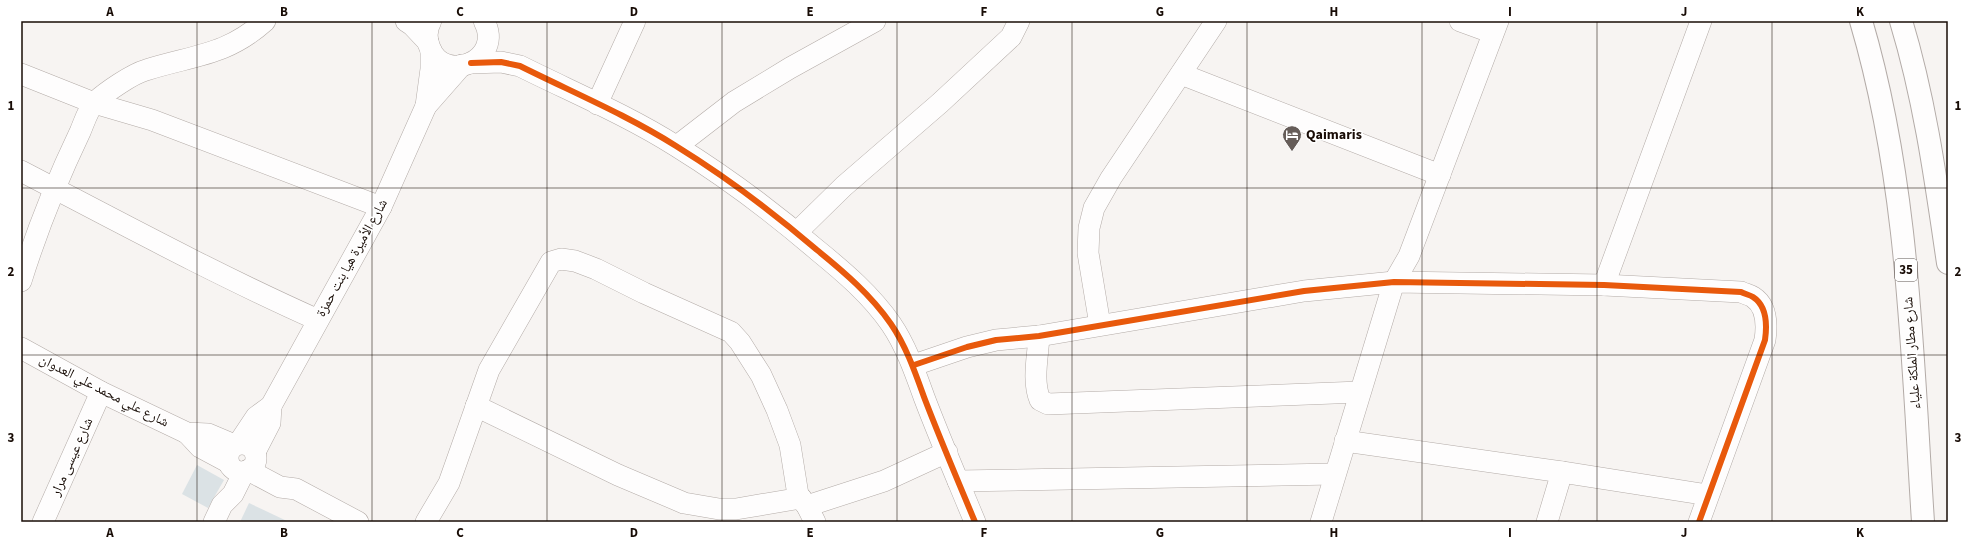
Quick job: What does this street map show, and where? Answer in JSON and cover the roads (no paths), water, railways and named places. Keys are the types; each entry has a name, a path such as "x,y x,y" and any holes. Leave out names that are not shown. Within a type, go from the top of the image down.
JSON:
{"highway":[{"name":"شارع مطار الملكة علياء","path":"1861,21 1879,87 1903,236 1923,522"},
{"path":"1901,21 1912,56 1930,141 1948,263"}],"street":[{"path":"21,281 32,244 94,103 133,75 229,47 253,32 265,21"},
{"path":"406,21 412,25 437,58 444,63 454,66 501,62 520,66 597,104 676,146 797,232 872,300 891,324 914,365 925,398 975,522"},
{"name":"شارع الأميرة هيا بنت حمزة","path":"218,514 233,494 242,459 270,423 271,406 381,207 426,106 431,69 427,34 431,21"},
{"path":"597,104 635,21"},
{"path":"797,232 844,186 940,103 1006,42 1017,28 1019,21"},
{"path":"1100,325 1088,253 1089,228 1094,208 1108,182 1216,21"},
{"path":"1321,522 1334,474 1394,282 1409,256 1496,27 1460,21"},
{"path":"1604,284 1701,21"},
{"path":"676,146 734,102 868,23"},
{"path":"486,28 520,66"},
{"name":"شارع الأميرة هيا بنت حمزة","path":"426,106 467,64 484,51 486,28"},
{"path":"21,74 94,103 152,120 381,207"},
{"path":"1181,74 1440,174"},
{"path":"21,171 110,219 274,301 318,320"},
{"path":"426,522 449,483 489,370 551,262 561,259 575,261 596,269 644,293 731,332 740,342 761,375 777,410 790,445 798,495 807,509"},
{"path":"914,365 967,347 996,340 1039,336 1304,291 1394,282 1604,284 1741,292 1753,297 1761,307 1766,321 1765,340 1699,522"},
{"path":"1039,336 1036,382 1037,393 1040,400 1048,404 1360,392"},
{"name":"شارع علي محمد علي العدوان","path":"21,348 101,392 187,433 208,434 280,487 296,489 355,521"},
{"name":"شارع عيسى مرار","path":"43,522 101,392"},
{"path":"476,406 618,475 684,503 725,509 762,505 807,509 884,481 947,452"},
{"path":"1345,441 1562,472 1708,495"},
{"path":"1547,522 1562,472"},
{"path":"958,481 1334,474"}],"place":[{"name":"Qaimaris","path":"1292,152"}]}
